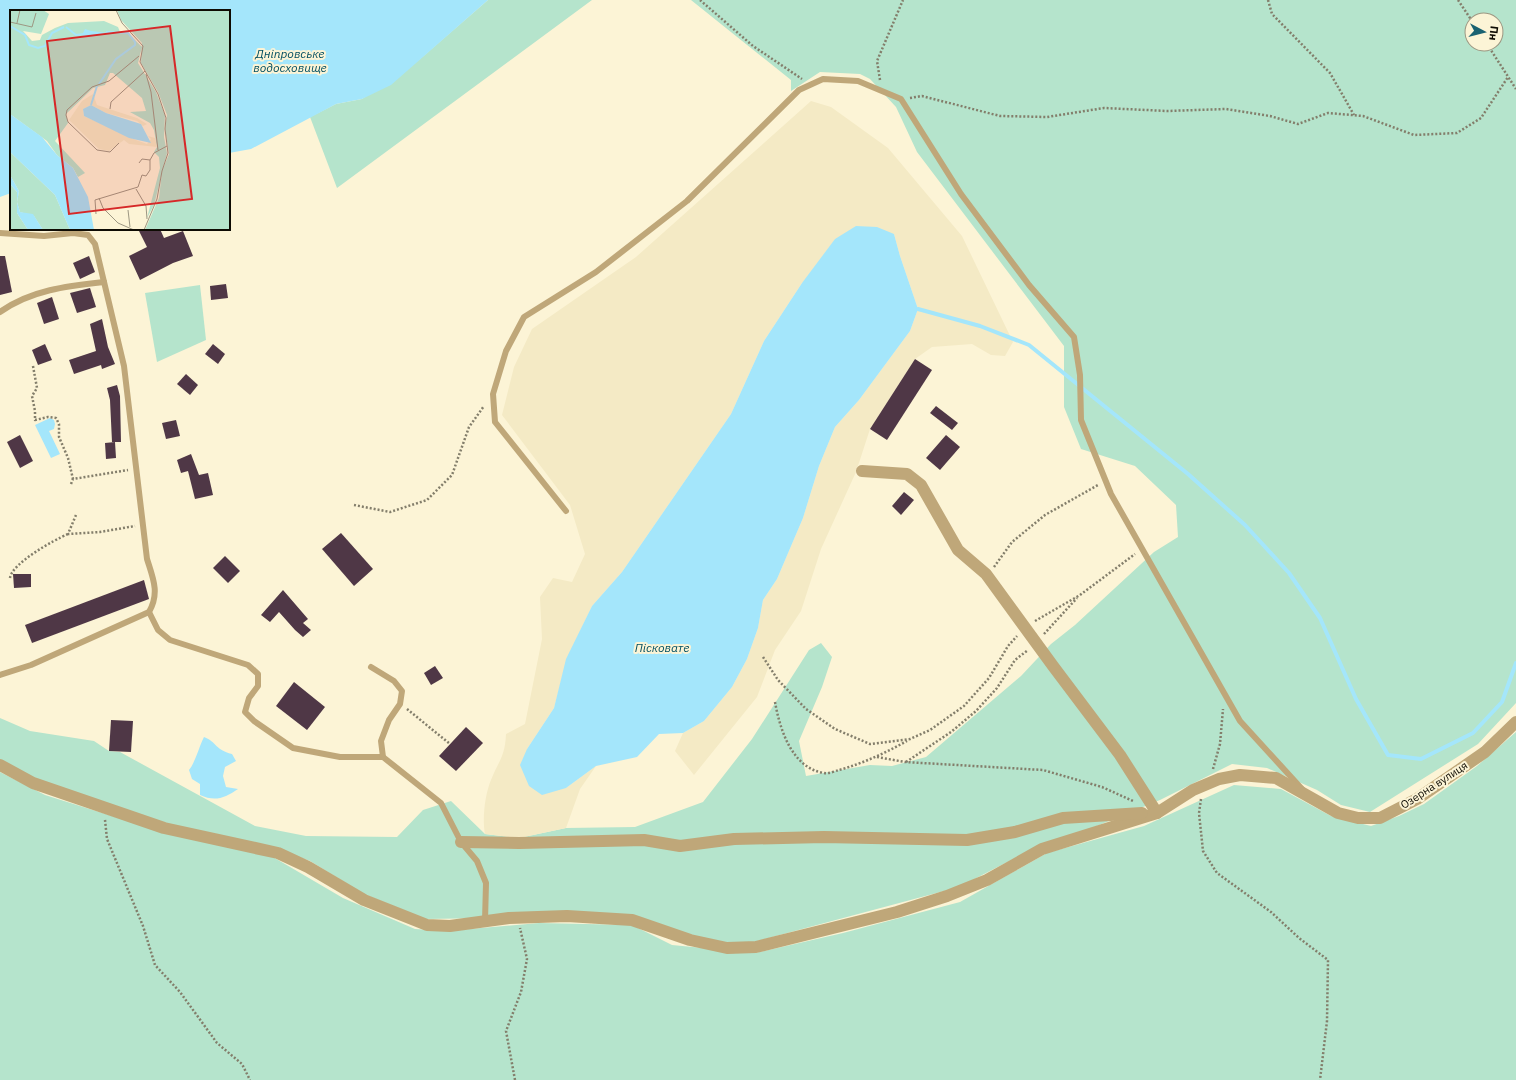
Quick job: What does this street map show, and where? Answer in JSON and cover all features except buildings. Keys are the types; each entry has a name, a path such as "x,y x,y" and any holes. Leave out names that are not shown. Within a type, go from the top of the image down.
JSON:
{"street":[{"path":"461,842 519,843 644,840 680,846 741,839 824,837 967,840 1015,832 1063,818 1157,812 1120,755 986,574 958,550 922,485 907,474 862,471"},
{"name":"Озерна вулиця","path":"0,765 33,783 164,828 278,852 308,867 364,900 427,925 450,926 519,918 567,916 632,920 690,940 727,948 756,947 897,912 947,896 986,880 1042,849 1157,812 1203,786 1219,779 1240,775 1276,778 1338,813 1358,818 1380,818 1417,799 1484,752 1516,722"}],"lane":[{"path":"566,511 495,422 493,394 506,351 524,317 596,272 687,201 799,90 823,79 858,81 900,99 961,194 1030,286 1074,337 1080,375 1081,420 1111,494 1240,721 1310,796"},
{"path":"0,233 44,236 73,233 88,235 95,244 124,366 147,559 156,587 154,602 149,612 31,665 0,675"},
{"path":"0,312 16,301 62,287 104,282"},
{"path":"149,612 158,630 170,640 248,665 258,674 258,686 249,698 245,712 254,721 293,748 340,757 383,757 441,803 461,842 477,861 486,883 485,921"},
{"path":"371,667 394,680 402,691 400,704 389,720 381,741 383,757"}],"path":[{"path":"700,0 753,46 810,85"},
{"path":"881,91 877,61 903,0"},
{"path":"1268,0 1272,14 1330,73 1355,116"},
{"path":"1458,0 1466,12"},
{"path":"1492,52 1516,89"},
{"path":"900,99 922,96 1000,116 1047,117 1104,108 1167,111 1226,109 1270,116 1298,124 1328,113 1363,116 1414,135 1456,133 1481,118 1508,77"},
{"path":"33,366 37,388 32,396 34,402 35,420 48,417 56,418 59,424 59,437 68,458 73,479 71,484"},
{"path":"354,506 390,512 427,500 452,474 469,427 493,394"},
{"path":"73,479 136,469"},
{"path":"986,574 998,563 1012,542 1045,515 1106,480"},
{"path":"68,534 76,515"},
{"path":"10,578 15,567 55,540 68,534 100,532 143,525"},
{"path":"775,702 779,724 795,756 808,767 825,773 877,757 930,730 964,706 989,678 1008,646 1025,627 1080,595 1142,549"},
{"path":"905,762 951,732 976,711 997,688 1015,660 1037,643 1050,625 1080,595"},
{"path":"763,658 778,680 806,710 835,729 870,744 910,739"},
{"path":"1220,702 1223,709 1220,744 1214,769 1203,786 1199,813 1203,851 1218,873 1270,912 1299,938 1328,960 1327,1021 1320,1080"},
{"path":"400,704 450,744"},
{"path":"877,757 905,762 1044,770 1102,787 1136,803"},
{"path":"105,814 107,839 143,926 155,966 180,992 217,1043 242,1064 250,1080"},
{"path":"515,1080 506,1031 521,992 527,959 520,931 519,918"}],"green space":[{"path":"488,0 592,0 337,188 310,117 336,104 362,99 420,59"},
{"path":"691,0 1516,0 1516,703 1478,744 1370,812 1341,805 1317,790 1267,768 1232,764 1160,800 1092,828 1042,844 959,887 754,942 725,944 681,934 634,916 425,919 364,894 310,861 278,849 169,824 35,780 0,759 0,718 30,731 94,741 109,751 120,752 255,826 306,836 397,837 423,810 451,801 485,834 519,838 566,828 635,827 703,802 752,739 809,650 821,643 832,657 822,687 799,741 806,776 870,765 892,766 926,757 1021,676 1051,644 1075,625 1154,552 1178,537 1176,505 1135,466 1081,449 1064,407 1064,346 917,152 896,107 870,79 860,74 820,72 791,91 791,80"},
{"path":"200,285 206,340 157,362 145,293"},
{"path":"1516,732 1516,1080 0,1080 0,772 45,795 163,832 273,857 343,898 415,929 446,931 539,923 632,925 672,945 755,953 843,933 960,902 1047,853 1144,826 1234,785 1281,789 1331,816 1371,826 1399,816 1424,804 1477,766"}],"sand":[{"path":"811,101 831,107 888,148 962,236 1013,342 1005,356 991,355 972,344 932,347 915,359 870,429 856,472 821,549 801,611 775,650 757,697 694,775 675,751 683,733 704,721 732,687 747,659 758,628 763,600 777,579 803,518 819,466 835,427 859,400 910,331 918,309 894,234 802,283 764,341 731,414 622,572 592,606 567,659 554,708 527,749 566,788 596,766 580,789 566,828 519,838 485,834 484,814 487,792 503,753 506,734 525,724 542,639 540,597 553,578 572,582 585,554 570,505 502,415 514,367 532,329 636,257"}],"water":[{"name":"Дніпровське водосховище","path":"0,0 488,0 391,85 362,99 336,104 251,149 230,153 230,10 10,10 10,193 0,197"},
{"name":"Пісковате","path":"856,226 877,227 894,234 918,309 910,331 859,400 835,427 819,466 803,518 777,579 763,600 758,628 747,659 732,687 704,721 683,733 659,734 637,757 596,766 566,788 542,795 529,786 520,765 527,749 554,708 566,659 592,606 622,572 731,414 764,341 802,283 835,239"},
{"path":"50,418 54,420 55,424 54,429 49,431 60,454 51,458 35,425"},
{"path":"204,737 222,750 232,754 236,761 225,767 223,776 226,787 238,789 224,797 215,799 200,795 200,784 192,779 189,770"}],"waterway":[{"path":"918,309 980,326 1029,345 1188,474 1245,525 1289,573 1320,618 1356,699 1388,755 1421,759 1473,733 1502,702 1516,663"}]}
